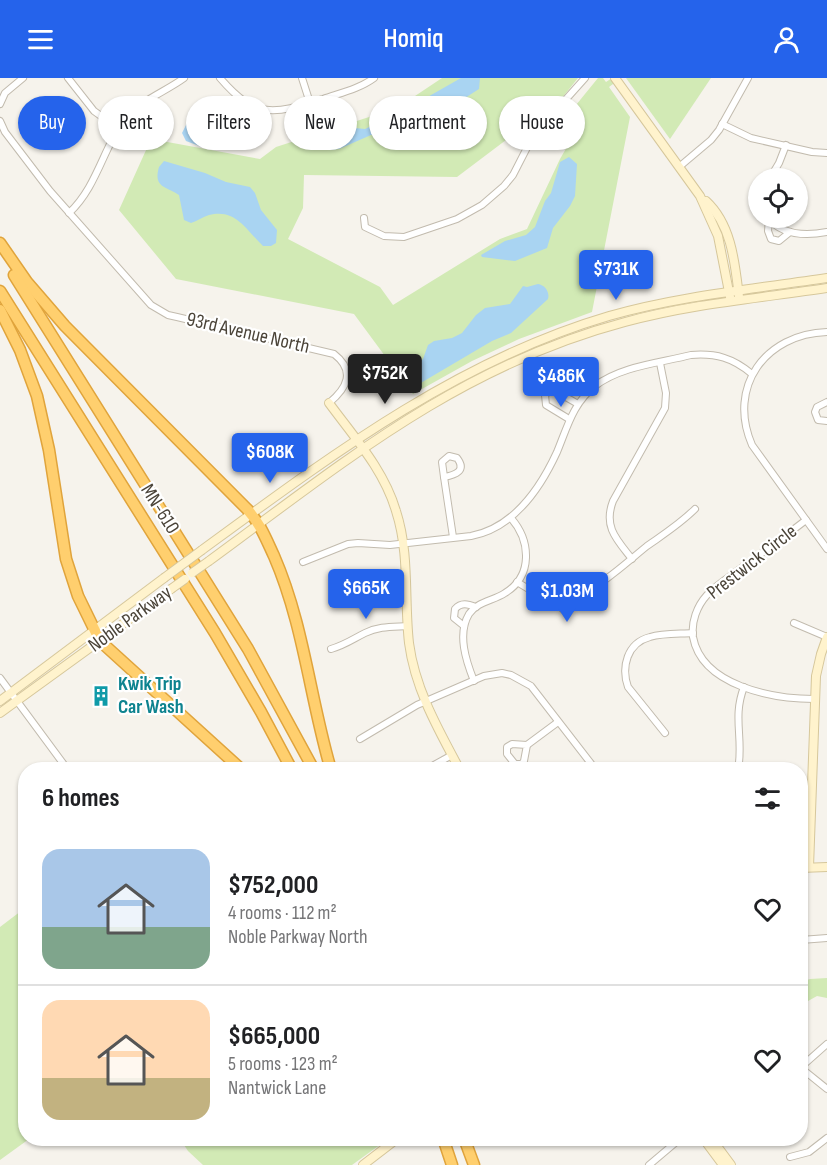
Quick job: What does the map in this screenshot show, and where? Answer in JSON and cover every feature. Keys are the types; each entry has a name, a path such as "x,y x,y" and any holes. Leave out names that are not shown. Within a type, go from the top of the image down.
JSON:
{"highway":[{"path":"0,243 27,282 50,309 259,524 278,566 293,610 329,762"},
{"name":"MN-610","path":"0,252 243,641 310,762"},
{"name":"MN-610","path":"0,291 215,633 288,762"},
{"path":"0,310 23,357 37,396 49,450 66,559 75,588 100,641 233,762"},
{"path":"134,672 151,696 224,762"},
{"path":"446,1146 452,1165"},
{"path":"467,1146 474,1165"}],"main road":[{"path":"615,78 725,229 732,250 734,297"},
{"path":"734,297 827,278"},
{"path":"734,297 827,288"},
{"name":"Noble Parkway","path":"0,701 94,629 356,439 467,373 548,337 635,309 734,297"},
{"name":"Noble Parkway","path":"0,713 406,418 507,364 548,346 646,316 734,297"},
{"name":"93rd Avenue North","path":"329,403 362,448 388,490 396,509 404,544 408,626 414,669 425,702 456,762"},
{"path":"808,811 814,699 818,665 827,637"},
{"path":"808,867 827,867"},
{"path":"363,1165 388,1146"},
{"path":"709,1146 723,1165"},
{"path":"717,1146 731,1165"}],"street":[{"path":"0,104 5,93 23,78"},
{"path":"68,78 98,114"},
{"path":"156,96 184,78"},
{"path":"220,78 238,96"},
{"path":"302,78 308,96"},
{"path":"331,96 361,86 374,78"},
{"path":"364,218 365,227 374,233 394,238 404,237 457,219 482,205 494,196 513,175 533,136 585,78"},
{"path":"679,167 711,140 748,78"},
{"name":"93rd Avenue North","path":"0,121 5,132 50,191 144,298 159,310 177,317 334,354 345,364 347,379 341,392 329,403"},
{"path":"722,124 742,135 812,152 827,153"},
{"path":"776,168 786,145"},
{"path":"69,213 86,194 108,150"},
{"path":"768,228 771,238 779,241 790,232"},
{"path":"780,228 790,232 812,234 827,232"},
{"path":"827,332 812,333 789,340 769,353 752,374 747,385 743,409 747,434 758,456 827,549"},
{"path":"303,562 348,544 404,544 482,534 493,530 511,518 524,504 546,472 578,404 594,387 615,374 691,356 716,355 739,363 752,374"},
{"path":"632,560 612,531 609,516 613,501 665,408 666,393 660,363"},
{"path":"569,419 546,405 545,395 554,391 578,404"},
{"path":"827,402 815,411 818,420 827,421"},
{"path":"444,477 453,537"},
{"path":"517,582 543,595 576,596 593,588 632,560 647,546 681,524 695,509"},
{"path":"474,681 466,652 464,626 468,616 476,607 506,593 517,582 525,566 526,547 521,530 511,518"},
{"name":"Prestwick Circle","path":"693,633 696,613 707,595 806,520"},
{"path":"559,597 559,606 568,611 574,606 576,596"},
{"path":"464,626 454,618 455,609 460,604 476,607"},
{"path":"794,623 827,637"},
{"path":"331,649 379,628 408,626"},
{"path":"665,733 628,687 625,679 625,662 634,647 648,637 693,633 698,654 720,676 769,695 814,699"},
{"path":"360,739 425,702 484,676 502,674 511,675 527,683 590,762"},
{"path":"0,678 62,762"},
{"path":"739,762 740,744 737,713 744,687"},
{"path":"527,745 558,722"},
{"path":"439,762 452,755"},
{"path":"808,939 827,938"},
{"path":"808,1062 827,1044"},
{"path":"808,1074 827,1089"},
{"path":"790,1157 809,1152 827,1138"},
{"path":"649,1165 672,1146"}],"green space":[{"path":"442,78 578,78 564,96 499,96 499,145 457,177 304,175 303,208 288,239 380,287 393,305 500,239 527,229 565,150 585,150 583,96 598,78 603,78 606,82 612,78 621,78 609,87 630,117 592,312 519,339 472,361 413,394 354,314 176,279 119,210 146,150 174,150 174,143 186,145 186,150 211,150 260,159 276,147 284,144 284,150 357,150 357,121 369,117 369,150 487,150 487,96 415,96"},
{"path":"626,78 711,78 670,139"},
{"path":"18,913 19,1146 0,1160 0,927"},
{"path":"827,978 827,998 817,996 808,1001 808,980"},
{"path":"185,1146 378,1146 352,1165 203,1165"}],"water":[{"path":"461,78 480,78 479,89 468,96 429,96"},
{"path":"186,125 186,141 182,133"},
{"path":"369,127 369,136 357,141 357,128"},
{"path":"569,157 577,164 575,196 553,228 547,248 515,261 482,257 481,255 505,241 526,235 535,227 545,201 551,193 560,162"},
{"path":"164,161 226,182 250,187 255,193 261,210 277,230 276,243 263,246 240,222 226,215 209,215 191,223 184,220 179,195 159,183 159,167"},
{"path":"538,284 546,289 548,299 511,333 492,341 419,384 412,379 409,370 423,359 428,345 462,333 476,315 485,308 510,304 523,286"}],"place":[{"name":"Kwik Trip Car Wash","path":"101,696"}]}
